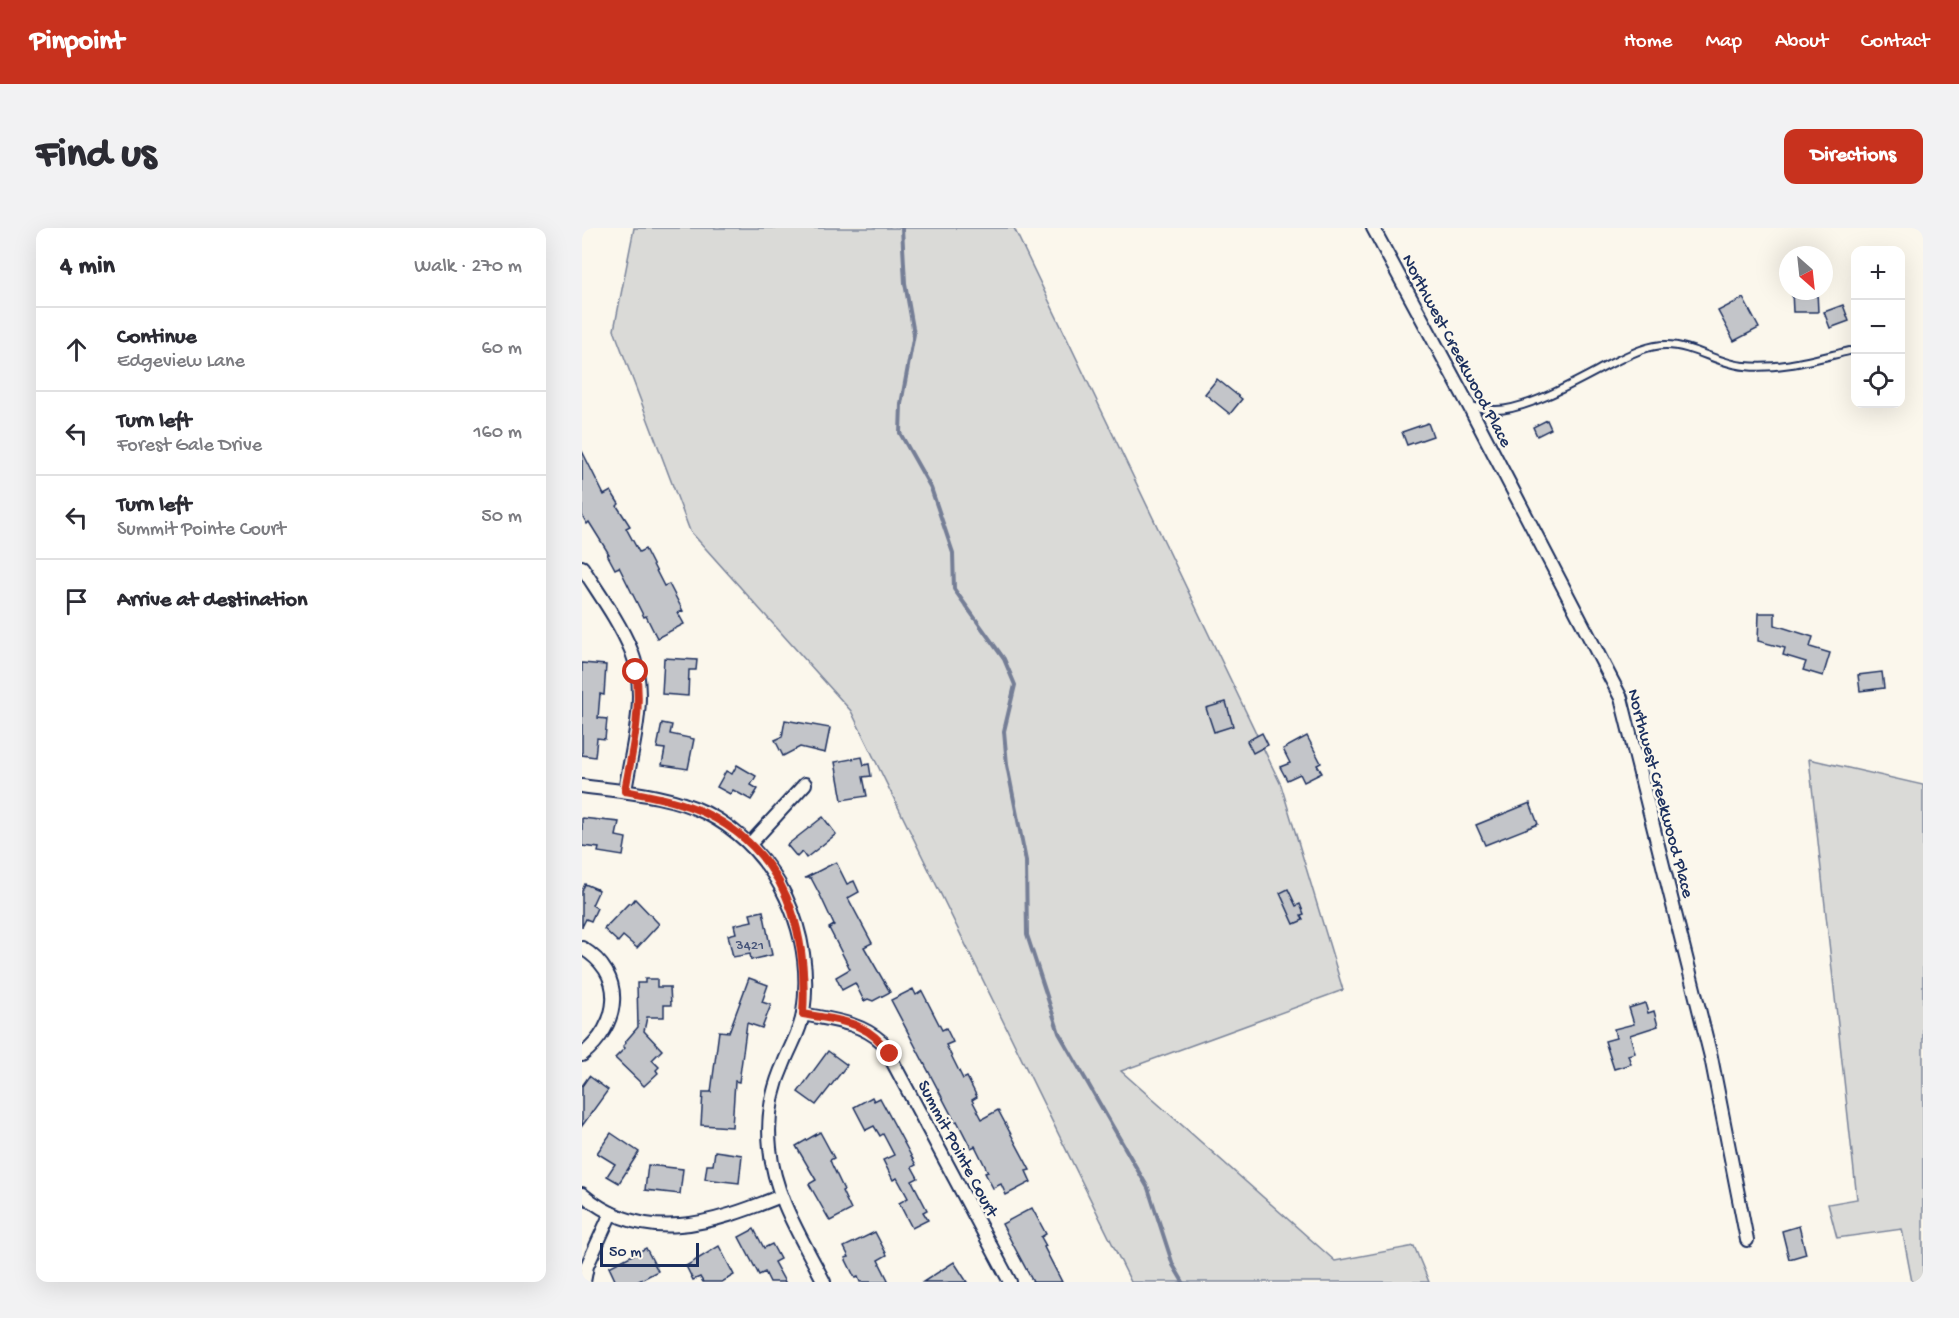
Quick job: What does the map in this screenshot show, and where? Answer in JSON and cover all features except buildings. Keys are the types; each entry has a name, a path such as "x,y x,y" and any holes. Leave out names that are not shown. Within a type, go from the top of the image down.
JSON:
{"street":[{"name":"Northwest Creekwood Place","path":"1373,228 1469,406 1621,698 1711,1057 1747,1240"},
{"path":"582,567 624,633 636,672 639,692 637,717 625,791"},
{"path":"750,844 805,784"},
{"path":"582,786 625,791 663,799 706,813 750,844 784,892 798,929 804,966 803,1014 780,1073 771,1106 770,1148 774,1174 781,1196 824,1282"},
{"path":"582,948 598,960 605,969 613,990 612,1014 606,1028 594,1045 582,1055"},
{"name":"Summit Pointe Court","path":"803,1014 859,1026 882,1042 1010,1282"},
{"path":"582,1194 611,1213 654,1225 693,1225 714,1221 781,1196"},
{"path":"584,1282 587,1266 611,1213"}],"lane":[{"path":"1469,406 1497,410 1512,408 1542,397 1628,354 1666,345 1688,349 1744,366 1776,366 1849,351"}],"shaded area":[{"path":"634,228 1014,228 1281,785 1343,990 1121,1071 1335,1261 1414,1246 1429,1282 1131,1282 851,711 690,531 614,330"},
{"path":"1809,759 1923,785 1923,1282 1912,1282 1902,1229 1837,1238 1828,1204 1857,1199"}],"waterway":[{"path":"902,228 905,283 914,334 901,404 900,433 931,488 953,553 954,589 1004,659 1015,685 1004,731 1007,765 1026,861 1027,935 1059,1033 1148,1188 1173,1265 1183,1282"}],"route":[{"path":"636,672 639,692 637,717 625,791 687,805 706,813 750,844 784,892 798,929 804,966 803,1014 859,1026 882,1042 890,1054"}]}
